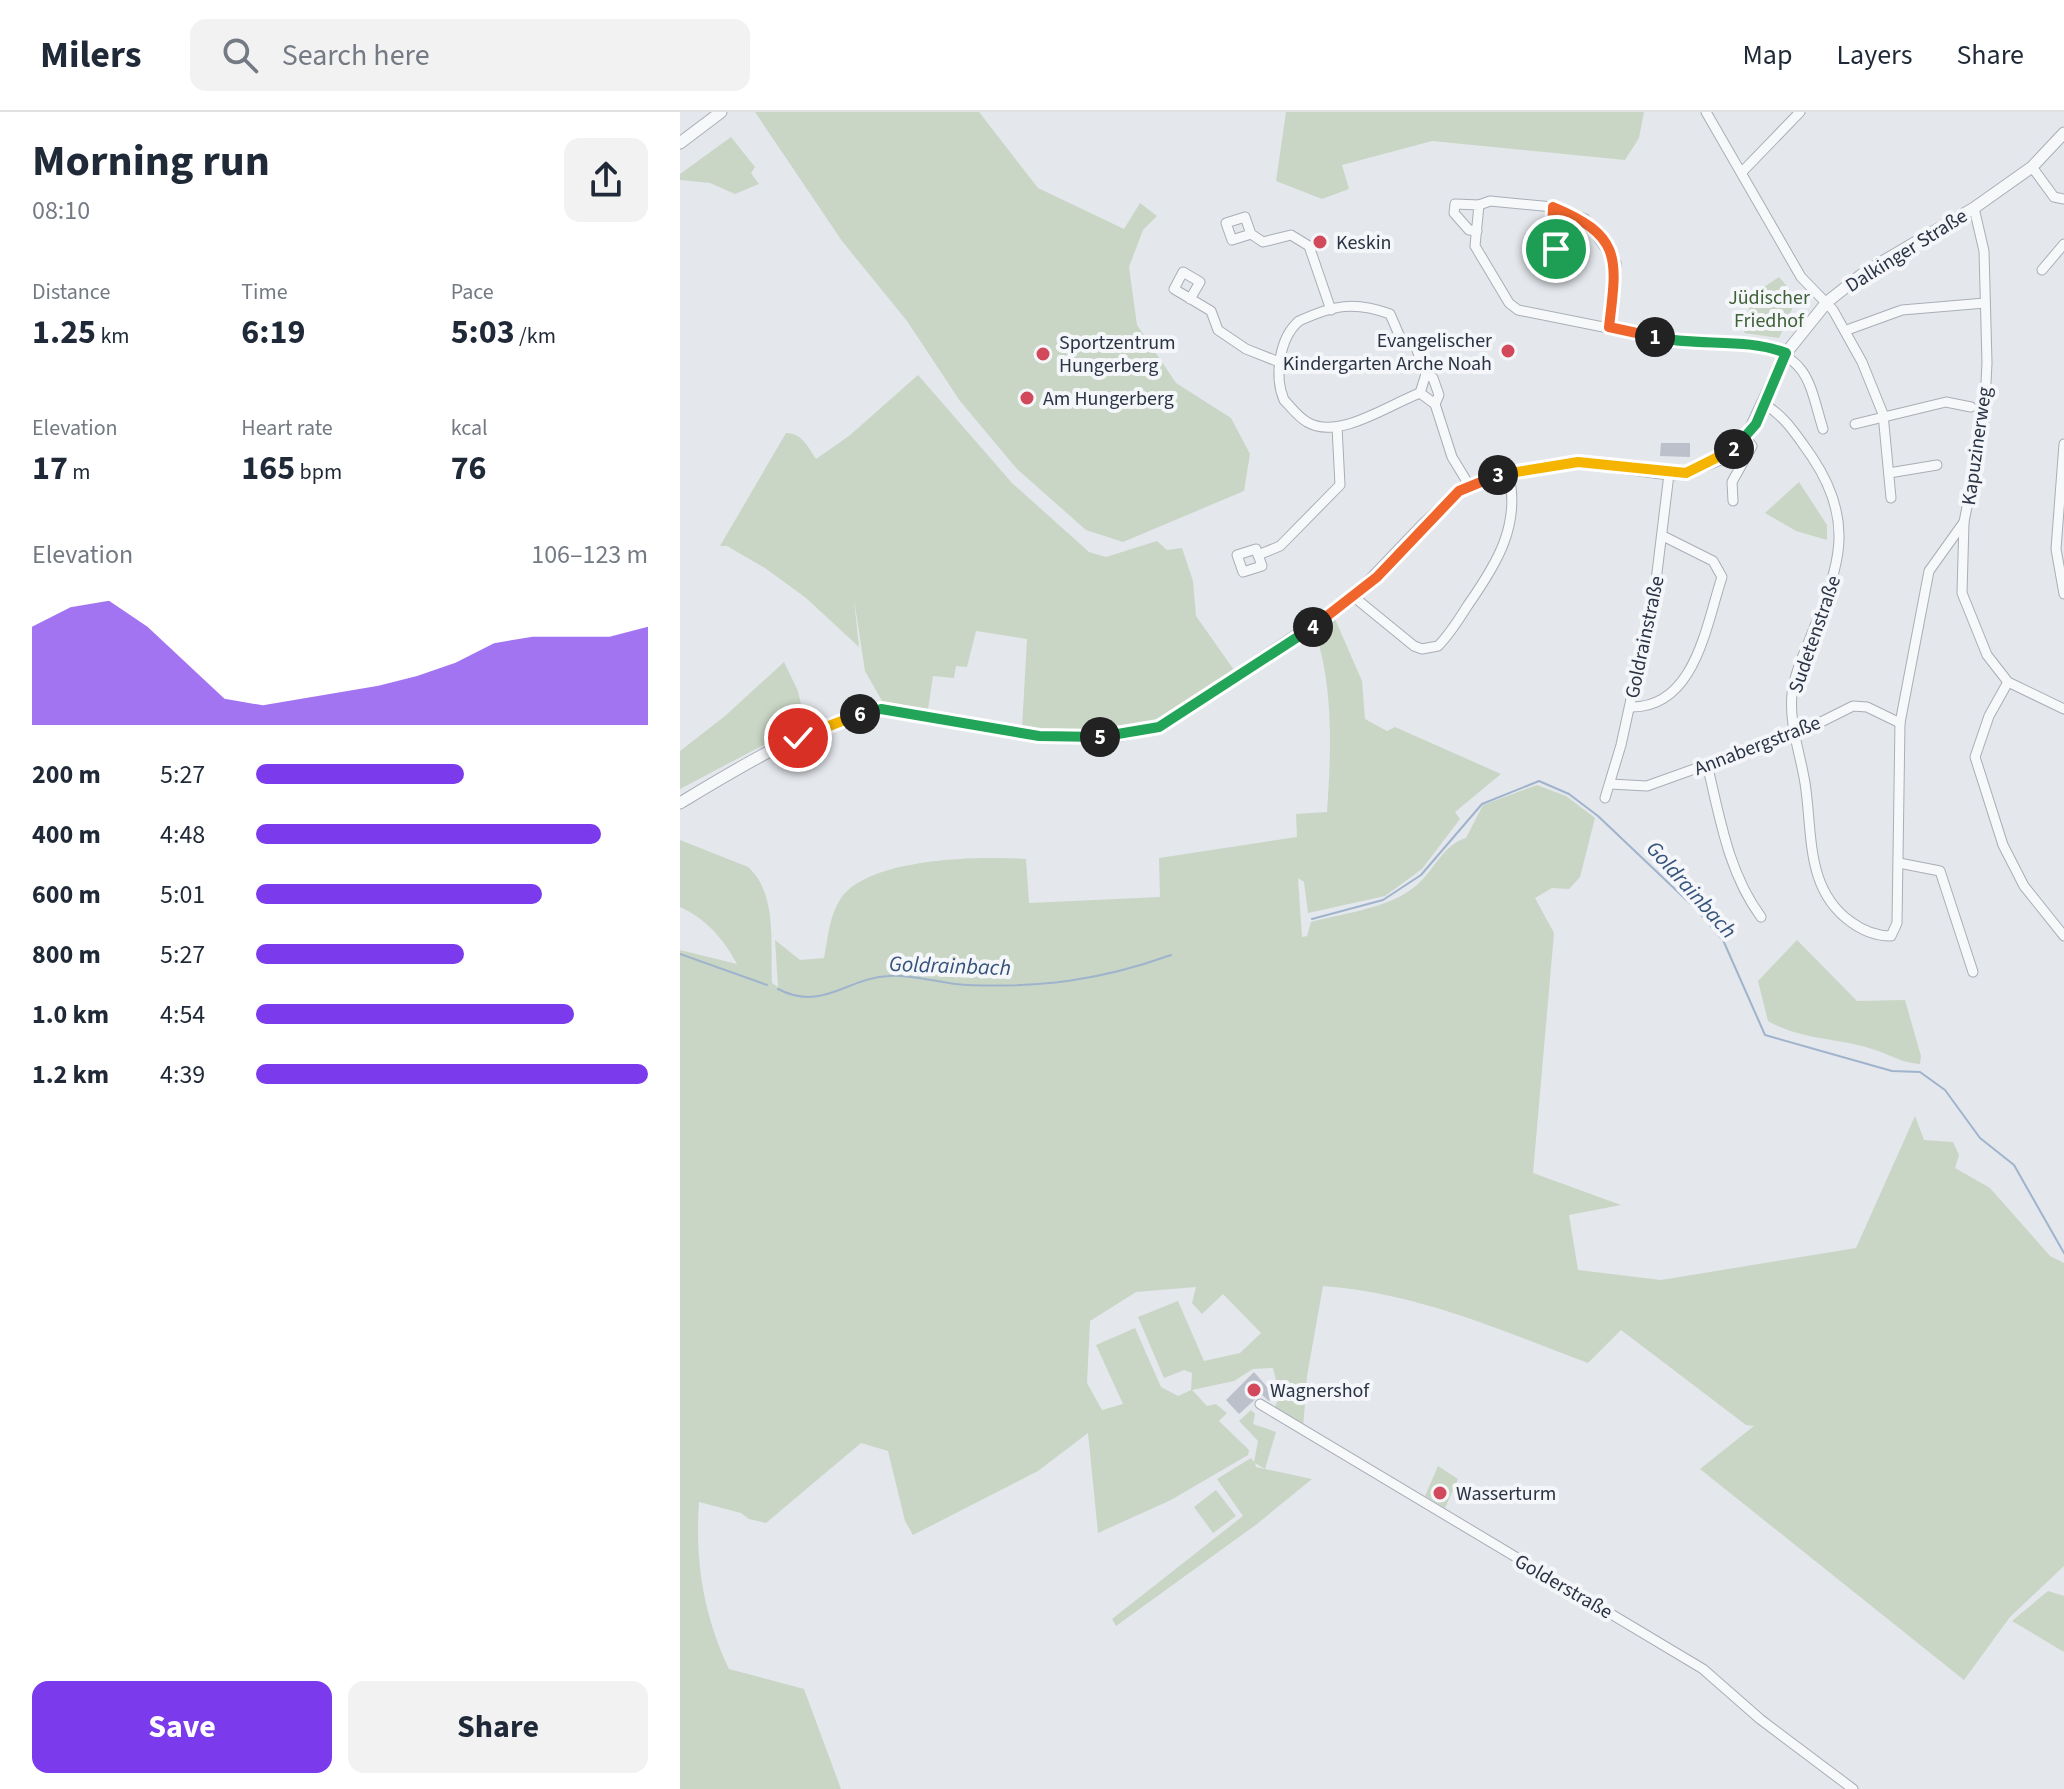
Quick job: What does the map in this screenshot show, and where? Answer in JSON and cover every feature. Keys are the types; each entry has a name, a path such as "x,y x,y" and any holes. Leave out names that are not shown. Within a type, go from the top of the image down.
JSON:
{"street":[{"path":"680,143 721,112"},
{"path":"1706,112 1801,277 1813,293 1827,302 1847,330 1883,414 1891,498"},
{"path":"1742,172 1800,112"},
{"name":"Dalkinger Straße","path":"680,803 798,738 858,714 881,709 1039,736 1118,736 1159,727 1354,597 1433,515 1469,485 1508,472 1578,462 1669,474 1686,473 1718,460 1746,438 1786,353 1827,302 1865,272 1974,208 2032,167 2064,133"},
{"path":"2032,167 2054,197 2064,199"},
{"path":"1477,231 1469,230 1454,213 1455,204 1479,205 1490,201 1553,207 1585,219 1612,255 1615,272 1609,327"},
{"path":"1479,205 1475,246 1509,303 1518,310 1703,344 1760,344 1786,353 1805,370 1823,429"},
{"path":"1553,207 1552,236 1566,264"},
{"name":"Kapuzinerweg","path":"1894,932 1899,863 1900,723 1929,571 1964,522 1984,421 1984,251 1974,208"},
{"path":"1251,234 1263,242 1291,235 1309,246 1331,310"},
{"path":"2042,270 2064,244"},
{"path":"1190,299 1211,311 1218,330 1246,349 1279,362"},
{"path":"1847,330 1902,310 1985,303"},
{"path":"1364,304 1390,314 1400,337 1415,345 1426,374 1420,393 1389,404 1371,417 1337,427 1311,424 1284,400 1279,362 1294,326 1331,310 1364,304"},
{"path":"1426,374 1433,378 1439,395 1435,404"},
{"path":"1420,393 1435,404 1452,457 1469,485"},
{"path":"1855,424 1883,414 1946,402 1971,407"},
{"name":"Sudetenstraße","path":"1764,404 1782,415 1819,468 1839,525 1836,574 1793,689 1794,733 1804,780 1817,880 1828,901 1860,928 1886,937 1894,932"},
{"path":"1258,555 1280,546 1340,485 1337,427"},
{"path":"1733,501 1732,482 1752,446 1746,438"},
{"path":"2064,444 2056,549 2064,594"},
{"path":"1889,473 1937,465"},
{"path":"1354,597 1414,646 1422,649 1438,646 1479,590 1507,539 1511,496 1508,472"},
{"name":"Goldrainstraße","path":"1605,798 1630,707 1663,536 1669,474"},
{"path":"1964,522 1962,593 1987,655 2008,682 2064,709"},
{"path":"1630,707 1660,703 1679,685 1699,648 1722,577 1713,561 1663,536"},
{"path":"2008,682 1989,716 1975,757 2003,845 2024,886 2064,936"},
{"name":"Annabergstraße","path":"1610,784 1647,786 1794,733 1853,706 1867,707 1900,723"},
{"path":"1707,764 1734,871 1743,892 1761,917"},
{"path":"1899,863 1940,871 1973,972"},
{"name":"Golderstraße","path":"1260,1404 1703,1669 1760,1719 1853,1789"}],"green space":[{"name":"Sportzentrum Hungerberg","path":"755,112 979,112 1038,188 1124,229 1140,203 1157,216 1143,230 1129,267 1137,325 1176,383 1231,418 1250,454 1244,491 1123,542 1086,530 1017,469 960,401 907,321 842,241"},
{"path":"1286,112 1644,112 1639,138 1625,160 1432,141 1342,165 1349,189 1322,199 1276,181"},
{"path":"731,137 755,167 751,173 759,184 735,194 710,183 680,180 680,174"},
{"name":"Jüdischer Friedhof","path":"1779,277 1797,298 1779,338 1744,333 1752,295"},
{"path":"918,375 1012,483 1089,552 1106,557 1157,541 1167,550 1182,548 1193,581 1196,616 1234,670 1161,719 1086,730 1022,728 1027,639 976,631 967,667 956,666 954,678 933,676 928,709 882,701 865,671 854,599 859,647 806,598 765,568 727,546 720,546 786,433 800,438 816,459 849,436"},
{"path":"1799,482 1827,525 1827,540 1796,531 1765,513"},
{"path":"1335,619 1362,681 1365,719 1387,731 1395,727 1501,774 1455,812 1460,819 1422,869 1385,896 1308,913 1304,882 1298,878 1302,937 1307,936 1311,922 1381,904 1417,885 1451,846 1466,838 1483,805 1537,785 1566,796 1595,818 1580,877 1569,889 1552,888 1535,898 1554,933 1533,1173 1621,1205 1569,1215 1578,1270 1661,1280 1856,1248 1915,1116 1924,1140 1953,1142 1959,1155 1955,1168 1990,1188 2050,1256 2064,1263 2064,1566 2010,1617 1964,1680 1700,1469 1754,1426 1746,1425 1621,1330 1588,1363 1425,1305 1392,1296 1323,1286 1307,1376 1303,1429 1273,1411 1280,1396 1273,1368 1253,1369 1234,1381 1192,1390 1207,1406 1216,1404 1227,1413 1219,1421 1249,1450 1248,1455 1171,1500 1098,1533 1088,1433 1038,1471 913,1535 905,1521 888,1451 861,1443 766,1523 699,1502 698,1545 703,1587 713,1628 729,1669 804,1689 841,1789 680,1789 680,950 737,964 713,930 680,907 680,840 748,867 758,878 770,921 772,983 778,987 775,940 800,960 824,958 831,920 841,898 855,884 900,867 955,859 1026,859 1029,903 1160,897 1159,858 1297,837 1296,814 1327,812 1330,744 1328,698 1315,632","holes":["1196,1287 1192,1303 1202,1314 1223,1294 1261,1333 1240,1353 1204,1361 1178,1301 1138,1317 1164,1378 1184,1370 1192,1373 1191,1390 1178,1396 1161,1387 1135,1328 1096,1345 1123,1404 1102,1410 1087,1383 1090,1321 1136,1292"]},
{"path":"784,662 798,691 805,723 680,789 680,751 725,716"},
{"path":"1797,940 1857,1001 1905,1000 1921,1056 1920,1064 1858,1045 1794,1032 1768,1021 1758,981"},
{"path":"1251,1410 1255,1414 1253,1424 1276,1432 1265,1469 1312,1479 1257,1524 1116,1626 1112,1619 1243,1516 1217,1479 1251,1458 1254,1462 1258,1441 1239,1421"},
{"path":"1438,1466 1458,1479 1445,1508 1425,1496"},
{"path":"1216,1490 1236,1516 1213,1533 1194,1507"},
{"path":"2048,1591 2064,1596 2064,1652 2012,1621"}],"building":[{"path":"1661,443 1690,443 1690,457 1660,456"},
{"name":"Wagnershof","path":"1254,1372 1275,1396 1269,1401 1261,1394 1239,1414 1226,1400"}],"waterway":[{"name":"Goldrainbach","path":"1312,919 1383,900 1421,875 1482,804 1539,781 1569,794 1598,816 1698,911 1723,940 1765,1035 1892,1071 1920,1072 1945,1090 1980,1138 2014,1165 2064,1253"},
{"name":"Goldrainbach","path":"680,954 767,985"},
{"name":"Goldrainbach","path":"778,989 794,995 821,996 888,976 967,985 1046,983 1120,971 1171,955"}],"place":[{"name":"Keskin","path":"1320,242"},
{"name":"Evangelischer Kindergarten Arche Noah","path":"1508,351"},
{"name":"Sportzentrum Hungerberg","path":"1043,354"},
{"name":"Am Hungerberg","path":"1027,398"},
{"name":"Wagnershof","path":"1254,1390"},
{"name":"Wasserturm","path":"1440,1493"}],"route":[{"path":"798,738 858,714 881,709 972,727 1039,736 1092,738 1159,727 1321,622 1354,597 1377,577 1422,526 1469,485 1525,468 1578,462 1669,474 1686,473 1718,460 1746,438 1756,424 1786,353 1760,344 1703,344 1609,327 1616,263 1612,255 1585,219 1569,216 1553,207 1552,236 1556,249"}]}
